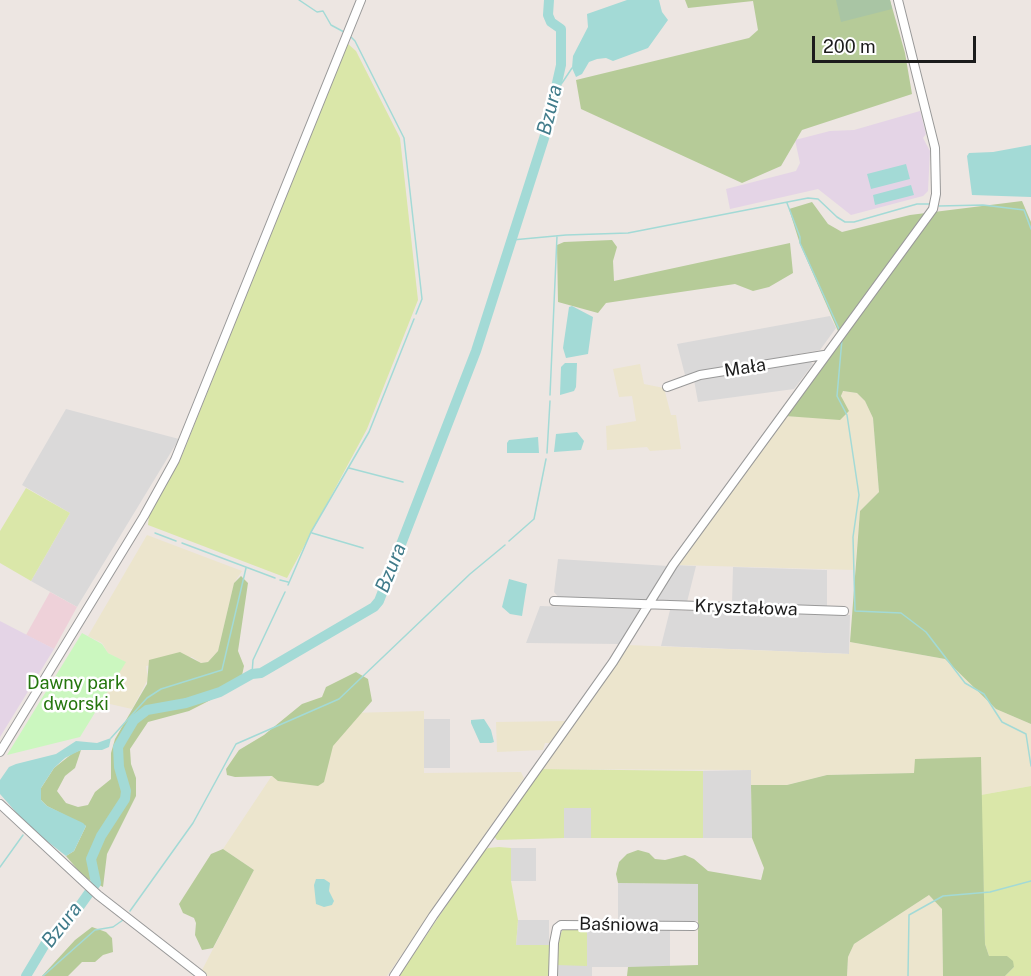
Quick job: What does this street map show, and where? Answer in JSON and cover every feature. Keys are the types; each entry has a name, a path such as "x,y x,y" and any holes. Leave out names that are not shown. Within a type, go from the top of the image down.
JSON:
{"street":[{"path":"0,752 132,537 175,459 361,0"},
{"path":"394,976 433,916 613,662 673,566 824,355 929,215 934,203 935,148 898,0"},
{"name":"Mała","path":"667,387 700,375 824,355"},
{"name":"Kryształowa","path":"554,602 844,611"},
{"path":"0,804 87,886 202,976"},
{"name":"Baśniowa","path":"553,976 554,943 561,925 694,926"}],"shaded area":[{"path":"920,111 926,134 923,138 930,151 928,191 923,196 851,215 818,189 730,209 726,189 796,171 800,163 795,140 830,131 854,130"},
{"path":"830,316 836,328 820,350 685,375 677,344"},
{"path":"809,360 813,364 794,389 698,402 694,380"},
{"path":"640,364 644,384 664,388 671,415 676,415 681,449 650,451 647,447 607,450 606,426 636,421 632,396 619,397 613,369"},
{"path":"842,391 857,393 865,401 873,418 879,492 860,511 855,570 677,565 785,416 840,419"},
{"path":"66,409 179,439 77,607 31,581 70,513 22,485"},
{"path":"147,535 242,571 234,583 218,651 208,662 201,663 192,657 146,666 148,679 132,709 101,702 125,662 108,653 102,643 88,636"},
{"path":"558,559 668,566 647,600 560,599 554,592"},
{"path":"677,565 696,566 687,602 653,601"},
{"path":"733,567 827,570 827,607 732,604"},
{"path":"50,592 77,607 54,649 26,635"},
{"path":"540,606 640,609 619,644 526,643"},
{"path":"670,610 850,615 849,654 661,646"},
{"path":"0,621 54,649 0,737"},
{"path":"850,642 945,659 996,709 1031,724 1031,786 981,795 981,758 915,759 915,773 827,775 787,785 751,785 751,770 540,769 627,645 849,654"},
{"path":"424,711 424,773 521,772 524,778 387,976 207,976 201,972 254,870 223,849 313,714"},
{"path":"424,719 450,719 450,768 424,768"},
{"path":"567,721 550,743 545,743 543,750 497,752 496,722"},
{"path":"751,770 752,838 703,838 703,771"},
{"path":"564,808 591,808 591,838 564,838"},
{"path":"511,848 536,848 536,881 511,881"},
{"path":"618,883 698,884 698,921 618,921"},
{"path":"929,895 942,908 943,976 847,976 848,957 854,944"},
{"path":"518,920 549,920 549,945 516,945"},
{"path":"587,928 670,928 670,967 592,967 592,976 556,976 556,965"}],"green space":[{"path":"685,0 890,0 905,53 912,94 802,130 781,166 742,183 581,109 576,80 749,38 758,30 753,1 688,8"},
{"path":"836,0 890,0 892,9 841,22"},
{"path":"347,43 356,51 400,138 418,300 367,429 287,578 148,525 149,516 183,453"},
{"path":"1022,201 1031,222 1031,724 996,709 945,659 850,642 860,511 879,492 873,418 865,401 857,393 843,391 841,396 849,411 840,420 785,416 841,338 800,244 789,209 812,202 828,224 842,232 910,215"},
{"path":"612,240 617,247 613,261 614,281 790,243 793,273 769,287 753,291 735,284 606,303 598,313 558,302 557,245 564,242"},
{"path":"26,488 70,513 31,581 0,563 0,531"},
{"path":"241,576 248,583 238,651 244,666 240,685 189,711 148,722 130,749 131,764 136,778 136,796 107,854 103,887 84,877 66,856 74,851 86,826 47,806 41,800 41,788 54,768 73,753 81,750 75,768 65,776 57,791 66,803 78,807 88,805 95,792 111,779 111,753 115,739 147,684 149,660 180,652 201,663 208,662 218,651 234,583"},
{"name":"Dawny park dworski","path":"82,633 102,644 108,653 126,662 80,737 7,755"},
{"path":"356,672 368,679 372,701 333,746 324,782 318,786 278,781 272,776 235,777 227,775 226,769 239,750 264,735 302,704 322,697 326,687"},
{"path":"981,757 985,944 989,956 1007,956 1013,961 1014,967 1005,976 943,976 942,909 929,895 854,944 848,957 847,976 627,976 628,967 698,965 698,884 618,883 616,874 619,862 627,854 638,850 649,853 655,859 665,860 685,855 694,859 708,871 761,880 764,868 752,838 751,785 787,785 827,775 914,773 915,759"},
{"path":"540,769 703,771 703,838 591,838 591,808 564,808 564,838 497,840 494,836"},
{"path":"1031,786 1031,976 1005,976 1014,967 1007,956 989,956 985,944 981,795"},
{"path":"488,848 511,848 511,881 518,920 516,945 549,945 550,976 399,976 481,854"},
{"path":"223,849 254,870 213,948 202,950 195,935 194,918 183,913 179,904 211,854"},
{"path":"92,927 106,932 112,938 113,952 103,955 95,962 82,962 68,976 42,976 75,940"},
{"path":"563,928 587,928 587,966 556,965 556,947"}],"water":[{"path":"627,0 659,0 662,12 668,20 648,48 613,61 606,58 589,62 582,74 576,77 572,68 573,56 588,27 587,14"},
{"path":"1031,145 1031,197 972,195 967,156 969,153 993,152"},
{"path":"906,164 910,179 871,189 867,174"},
{"path":"911,185 914,195 875,205 873,195"},
{"path":"572,306 593,317 588,354 566,358 563,348 569,307"},
{"path":"565,363 577,363 576,387 574,391 560,395 561,367"},
{"path":"577,432 584,441 581,450 554,452 556,434"},
{"path":"538,437 539,453 507,453 509,440"},
{"path":"509,579 527,584 522,616 510,614 502,607"},
{"path":"484,719 491,730 494,742 480,743 471,723 471,720"},
{"path":"111,738 109,747 102,750 81,750 65,758 54,768 41,788 41,800 47,806 86,826 74,851 66,856 29,827 0,794 0,780 9,767 56,754 76,741 97,743"},
{"path":"316,879 324,879 330,883 329,891 334,901 332,905 324,907 316,904 314,885"}],"waterway":[{"path":"299,0 317,12 323,11 331,25 344,32"},
{"name":"Bzura","path":"26,976 47,941 79,907 96,883 91,859 101,836 125,799 126,791 119,767 118,747 134,720 147,710 186,703 220,692 252,674 261,673 374,607 379,601 476,351 546,132 561,65 561,29 551,22 548,15 549,0"},
{"path":"351,37 404,138 422,299 416,314"},
{"path":"557,84 562,83 572,68"},
{"path":"512,240 628,233 808,198 818,199 845,222 854,222 917,204 930,204"},
{"path":"787,203 800,237 800,243 839,329"},
{"path":"939,206 983,205 1024,210 1031,229"},
{"path":"550,395 557,236"},
{"path":"288,585 311,532 369,432 414,319"},
{"path":"842,339 837,396 847,415 859,495 853,537 855,611 901,613 926,632 965,683 984,694 1002,722 1026,734 1031,766"},
{"path":"547,453 550,401"},
{"path":"509,541 534,519 546,459"},
{"path":"349,468 403,482"},
{"path":"155,533 176,541"},
{"path":"312,533 363,548"},
{"path":"182,543 275,578"},
{"path":"130,911 193,823 236,744 339,699 470,574 505,545"},
{"path":"111,738 147,698 161,689 222,670 246,568"},
{"path":"280,580 288,582"},
{"path":"252,674 253,660 285,592"},
{"path":"0,867 23,835"},
{"path":"908,976 909,915 943,896 990,892 1031,881"},
{"path":"43,976 95,930 113,927 123,920"}]}
